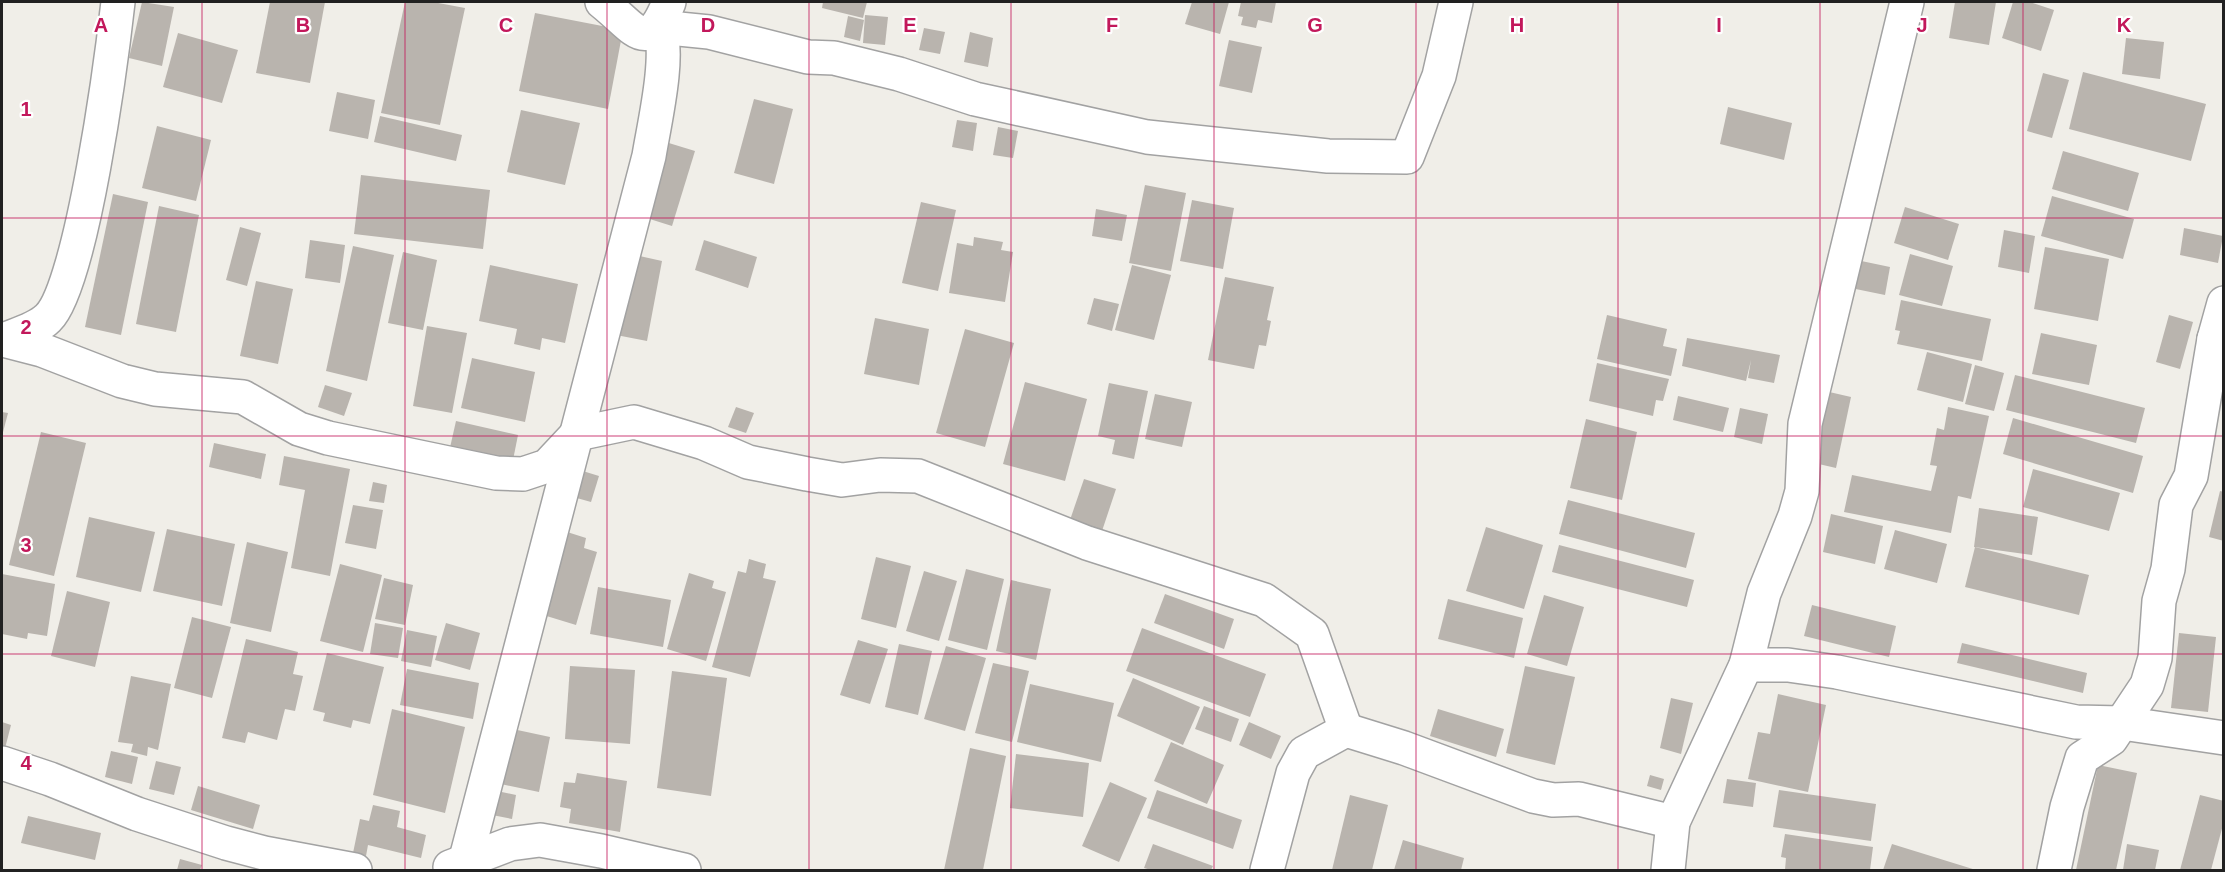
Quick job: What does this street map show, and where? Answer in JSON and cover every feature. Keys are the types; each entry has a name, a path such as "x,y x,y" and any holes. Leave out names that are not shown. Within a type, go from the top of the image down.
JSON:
{"street":[{"path":"2,337 37,326 50,317 67,282 96,151 118,2"},
{"path":"602,2 638,33 660,25 709,32 808,57 834,58 900,74 975,99 1147,137 1328,156 1407,157 1439,76 1456,2"},
{"path":"1668,870 1673,822 1746,665 1764,593 1802,491 1805,424 1907,2"},
{"path":"457,867 577,434 649,156 659,95 660,25"},
{"path":"2054,870 2067,807 2082,758 2111,740 2147,685 2155,658 2158,601 2168,570 2176,505 2191,476 2219,340 2223,303"},
{"path":"2,337 122,381 155,389 224,393 243,397 299,429 328,438 496,473 524,474 547,466 577,434 634,422 704,443 748,462 807,474 842,480 880,475 918,476 1087,543 1264,600 1312,634 1346,730"},
{"path":"1746,665 1788,665 1837,672 2076,722 2122,723 2223,738"},
{"path":"1267,870 1293,773 1304,753 1346,730 1404,748 1533,796 1553,800 1579,799 1673,822"},
{"path":"2,763 51,779 106,803 226,843 264,853 355,870"},
{"path":"457,867 510,844 540,840 601,850 684,870"}],"building":[{"path":"142,2 174,7 162,66 129,58"},
{"path":"270,2 325,2 310,83 256,73"},
{"path":"405,2 433,2 465,8 440,125 381,113"},
{"path":"823,2 867,2 863,18 822,8"},
{"path":"1192,2 1229,2 1220,34 1185,24"},
{"path":"1241,2 1276,2 1272,23 1258,20 1256,28 1241,25 1243,17 1238,16"},
{"path":"1955,2 1996,2 1989,45 1949,38"},
{"path":"2013,2 2030,2 2054,10 2041,51 2002,38"},
{"path":"535,13 623,30 608,109 519,91"},
{"path":"865,15 888,17 885,45 863,43"},
{"path":"848,16 864,20 860,41 844,37"},
{"path":"924,28 945,32 940,54 919,50"},
{"path":"970,32 993,38 988,67 964,62"},
{"path":"178,33 238,50 222,103 163,87"},
{"path":"2126,38 2164,42 2160,79 2122,74"},
{"path":"1229,40 1262,47 1252,93 1219,86"},
{"path":"2083,72 2206,104 2191,161 2069,129"},
{"path":"2043,73 2069,80 2052,138 2027,131"},
{"path":"337,92 375,100 368,139 329,131"},
{"path":"754,99 793,109 774,184 734,173"},
{"path":"1728,107 1792,123 1784,160 1720,144"},
{"path":"521,110 580,123 565,185 507,172"},
{"path":"380,116 462,135 456,161 374,142"},
{"path":"957,120 977,123 973,151 952,147"},
{"path":"157,126 211,140 196,201 142,188"},
{"path":"998,127 1018,131 1013,158 993,155"},
{"path":"659,140 695,151 672,226 637,215"},
{"path":"2063,151 2139,173 2128,211 2052,189"},
{"path":"361,175 490,190 483,249 354,234"},
{"path":"1145,185 1186,193 1171,271 1129,263"},
{"path":"113,194 148,202 121,335 85,327"},
{"path":"2052,196 2134,219 2123,259 2041,236"},
{"path":"1192,200 1234,208 1223,269 1180,261"},
{"path":"921,202 956,210 938,291 902,283"},
{"path":"159,206 199,215 176,332 136,324"},
{"path":"1905,207 1959,224 1948,260 1894,243"},
{"path":"1096,209 1127,215 1122,241 1092,236"},
{"path":"240,227 261,233 247,286 226,280"},
{"path":"2184,228 2223,236 2218,263 2180,255"},
{"path":"2004,230 2035,236 2029,273 1998,267"},
{"path":"974,237 1003,242 1001,250 1013,252 1005,302 949,293 957,243 973,246"},
{"path":"310,240 345,245 340,283 305,278"},
{"path":"704,240 757,257 748,288 695,270"},
{"path":"353,246 394,255 367,381 326,371"},
{"path":"2045,247 2109,259 2098,321 2034,309"},
{"path":"403,252 437,260 423,330 388,323"},
{"path":"626,253 662,261 647,341 611,334"},
{"path":"1910,254 1953,266 1942,306 1899,295"},
{"path":"1847,258 1890,267 1885,295 1841,286"},
{"path":"490,265 578,284 565,343 542,338 540,350 514,344 517,329 479,321"},
{"path":"1132,265 1171,275 1154,340 1115,330"},
{"path":"1225,277 1274,287 1267,320 1271,321 1266,346 1259,345 1254,369 1208,360"},
{"path":"256,281 293,289 278,364 240,356"},
{"path":"1094,298 1119,304 1112,331 1087,324"},
{"path":"1901,300 1991,319 1982,361 1897,344 1900,331 1895,330"},
{"path":"1607,315 1667,329 1663,346 1677,349 1671,376 1597,359"},
{"path":"2169,315 2193,322 2180,369 2156,362"},
{"path":"875,318 929,329 919,385 864,374"},
{"path":"427,326 467,333 452,413 413,406"},
{"path":"965,329 1014,343 985,447 936,433"},
{"path":"2041,333 2097,345 2089,385 2032,374"},
{"path":"1687,338 1780,355 1774,383 1748,378 1751,360 1746,381 1682,366"},
{"path":"1927,352 1972,364 1963,402 1917,390"},
{"path":"472,358 535,372 525,422 461,408"},
{"path":"1597,363 1669,379 1663,401 1656,400 1653,416 1589,401"},
{"path":"1975,365 2004,373 1994,411 1965,404"},
{"path":"2015,375 2145,408 2136,443 2006,410"},
{"path":"1025,382 1087,399 1065,481 1003,464"},
{"path":"1109,383 1148,391 1134,459 1112,454 1115,440 1098,436"},
{"path":"325,385 352,393 344,416 318,407"},
{"path":"1825,391 1851,397 1836,468 1810,462"},
{"path":"1155,394 1192,402 1182,447 1145,439"},
{"path":"1678,396 1729,408 1723,432 1673,420"},
{"path":"736,407 754,413 746,433 728,427"},
{"path":"1948,407 1989,416 1971,499 1958,496 1951,533 1844,512 1852,475 1931,491 1937,466 1930,465 1937,428 1944,430"},
{"path":"1740,408 1768,414 1762,444 1734,437"},
{"path":"2,412 8,413 2,436"},
{"path":"2013,418 2143,456 2133,493 2003,454"},
{"path":"1586,419 1637,432 1622,500 1570,488"},
{"path":"456,421 518,435 512,465 449,452"},
{"path":"41,432 86,443 54,576 9,565"},
{"path":"214,443 266,454 261,479 209,467"},
{"path":"284,456 350,469 330,576 291,568 305,490 279,485"},
{"path":"573,468 599,476 591,502 566,495"},
{"path":"2033,469 2120,493 2109,531 2023,507"},
{"path":"1084,479 1116,489 1102,531 1070,520"},
{"path":"373,482 387,485 384,503 369,501"},
{"path":"2220,491 2224,492 2224,541 2209,537"},
{"path":"1568,500 1695,533 1686,568 1559,534"},
{"path":"353,505 383,510 376,549 345,543"},
{"path":"1979,508 2038,517 2032,555 1974,547"},
{"path":"1831,514 1883,526 1875,564 1823,552"},
{"path":"89,517 155,532 141,592 76,577"},
{"path":"1486,527 1543,545 1524,609 1466,591"},
{"path":"167,529 235,544 222,606 153,591"},
{"path":"1895,530 1947,544 1937,583 1884,569"},
{"path":"564,531 586,538 584,548 597,552 576,625 540,614"},
{"path":"247,542 288,552 271,632 230,623"},
{"path":"1559,545 1694,580 1687,607 1552,572"},
{"path":"1975,547 2089,575 2079,615 1965,587"},
{"path":"876,557 911,566 896,628 861,619"},
{"path":"749,559 766,564 763,578 776,581 750,677 712,667 738,571 746,573"},
{"path":"340,564 382,575 363,652 320,641"},
{"path":"966,569 1004,579 987,650 948,640"},
{"path":"924,571 957,581 939,641 906,631"},
{"path":"689,573 714,581 712,588 726,592 706,661 667,649"},
{"path":"2,574 55,584 47,636 28,633 27,639 2,634"},
{"path":"384,578 413,585 405,625 375,619"},
{"path":"1011,580 1051,589 1036,660 996,651"},
{"path":"598,587 671,600 663,647 590,634"},
{"path":"67,591 110,602 95,667 51,656"},
{"path":"1165,594 1234,619 1224,649 1154,623"},
{"path":"1544,595 1584,607 1567,666 1527,654"},
{"path":"1448,599 1523,618 1514,658 1438,639"},
{"path":"1812,605 1896,626 1889,657 1804,636"},
{"path":"192,617 231,627 212,698 174,688"},
{"path":"375,623 403,628 398,658 370,654"},
{"path":"446,623 480,633 470,670 435,660"},
{"path":"1142,628 1266,674 1250,717 1126,671"},
{"path":"407,630 437,636 431,667 401,661"},
{"path":"2179,633 2216,637 2208,712 2171,708"},
{"path":"246,639 298,652 293,674 303,676 295,711 285,709 277,740 248,732 245,743 222,738"},
{"path":"858,640 888,649 870,704 840,695"},
{"path":"1962,643 2087,673 2083,693 1957,663"},
{"path":"899,644 932,651 918,715 885,707"},
{"path":"946,646 986,658 965,731 924,719"},
{"path":"327,653 384,667 370,724 353,720 351,728 323,721 325,713 313,710"},
{"path":"993,663 1029,671 1012,742 975,733"},
{"path":"570,666 635,670 630,744 565,739"},
{"path":"1525,666 1575,677 1555,765 1506,753"},
{"path":"407,669 479,683 473,719 400,705"},
{"path":"672,671 727,678 711,796 657,788"},
{"path":"131,676 171,684 158,750 148,747 147,756 131,752 133,744 118,742"},
{"path":"1133,678 1200,707 1183,745 1117,716"},
{"path":"1030,684 1114,703 1101,762 1017,742"},
{"path":"1778,694 1826,705 1808,792 1748,779 1758,732 1770,734"},
{"path":"1671,698 1693,703 1681,754 1660,748"},
{"path":"1204,706 1239,719 1231,742 1195,729"},
{"path":"392,709 465,727 445,813 373,795"},
{"path":"1438,709 1504,729 1496,757 1430,736"},
{"path":"2,722 11,725 2,760"},
{"path":"1249,722 1281,736 1271,759 1239,745"},
{"path":"508,728 550,737 539,792 496,783"},
{"path":"1171,742 1224,765 1207,804 1154,781"},
{"path":"970,748 1006,756 983,870 944,870"},
{"path":"111,751 138,757 132,784 105,777"},
{"path":"1016,754 1089,763 1083,817 1010,808"},
{"path":"156,761 181,767 174,795 149,789"},
{"path":"2098,765 2137,773 2116,870 2076,870"},
{"path":"577,773 627,781 620,832 569,823 571,809 560,807 564,782 575,783"},
{"path":"1650,775 1664,779 1661,790 1647,786"},
{"path":"1727,779 1756,783 1753,807 1723,803"},
{"path":"1110,782 1147,798 1119,862 1082,846"},
{"path":"198,786 260,805 253,829 191,810"},
{"path":"1157,790 1242,820 1233,849 1147,818"},
{"path":"1779,790 1876,804 1871,841 1773,827"},
{"path":"497,791 516,795 512,819 492,815"},
{"path":"1350,795 1388,805 1372,870 1332,870"},
{"path":"2200,795 2224,801 2224,821 2211,870 2180,870"},
{"path":"373,805 400,811 397,827 426,835 421,858 368,845 366,856 353,853 360,819 369,821"},
{"path":"28,816 101,833 95,860 21,843"},
{"path":"1785,834 1873,847 1870,870 1785,870 1786,858 1781,857"},
{"path":"1403,840 1464,858 1461,870 1394,870"},
{"path":"1153,844 1213,866 1211,870 1144,868"},
{"path":"1892,844 1976,870 1883,870"},
{"path":"2127,844 2159,850 2155,870 2123,870"},
{"path":"180,859 202,865 200,870 177,870"}]}
